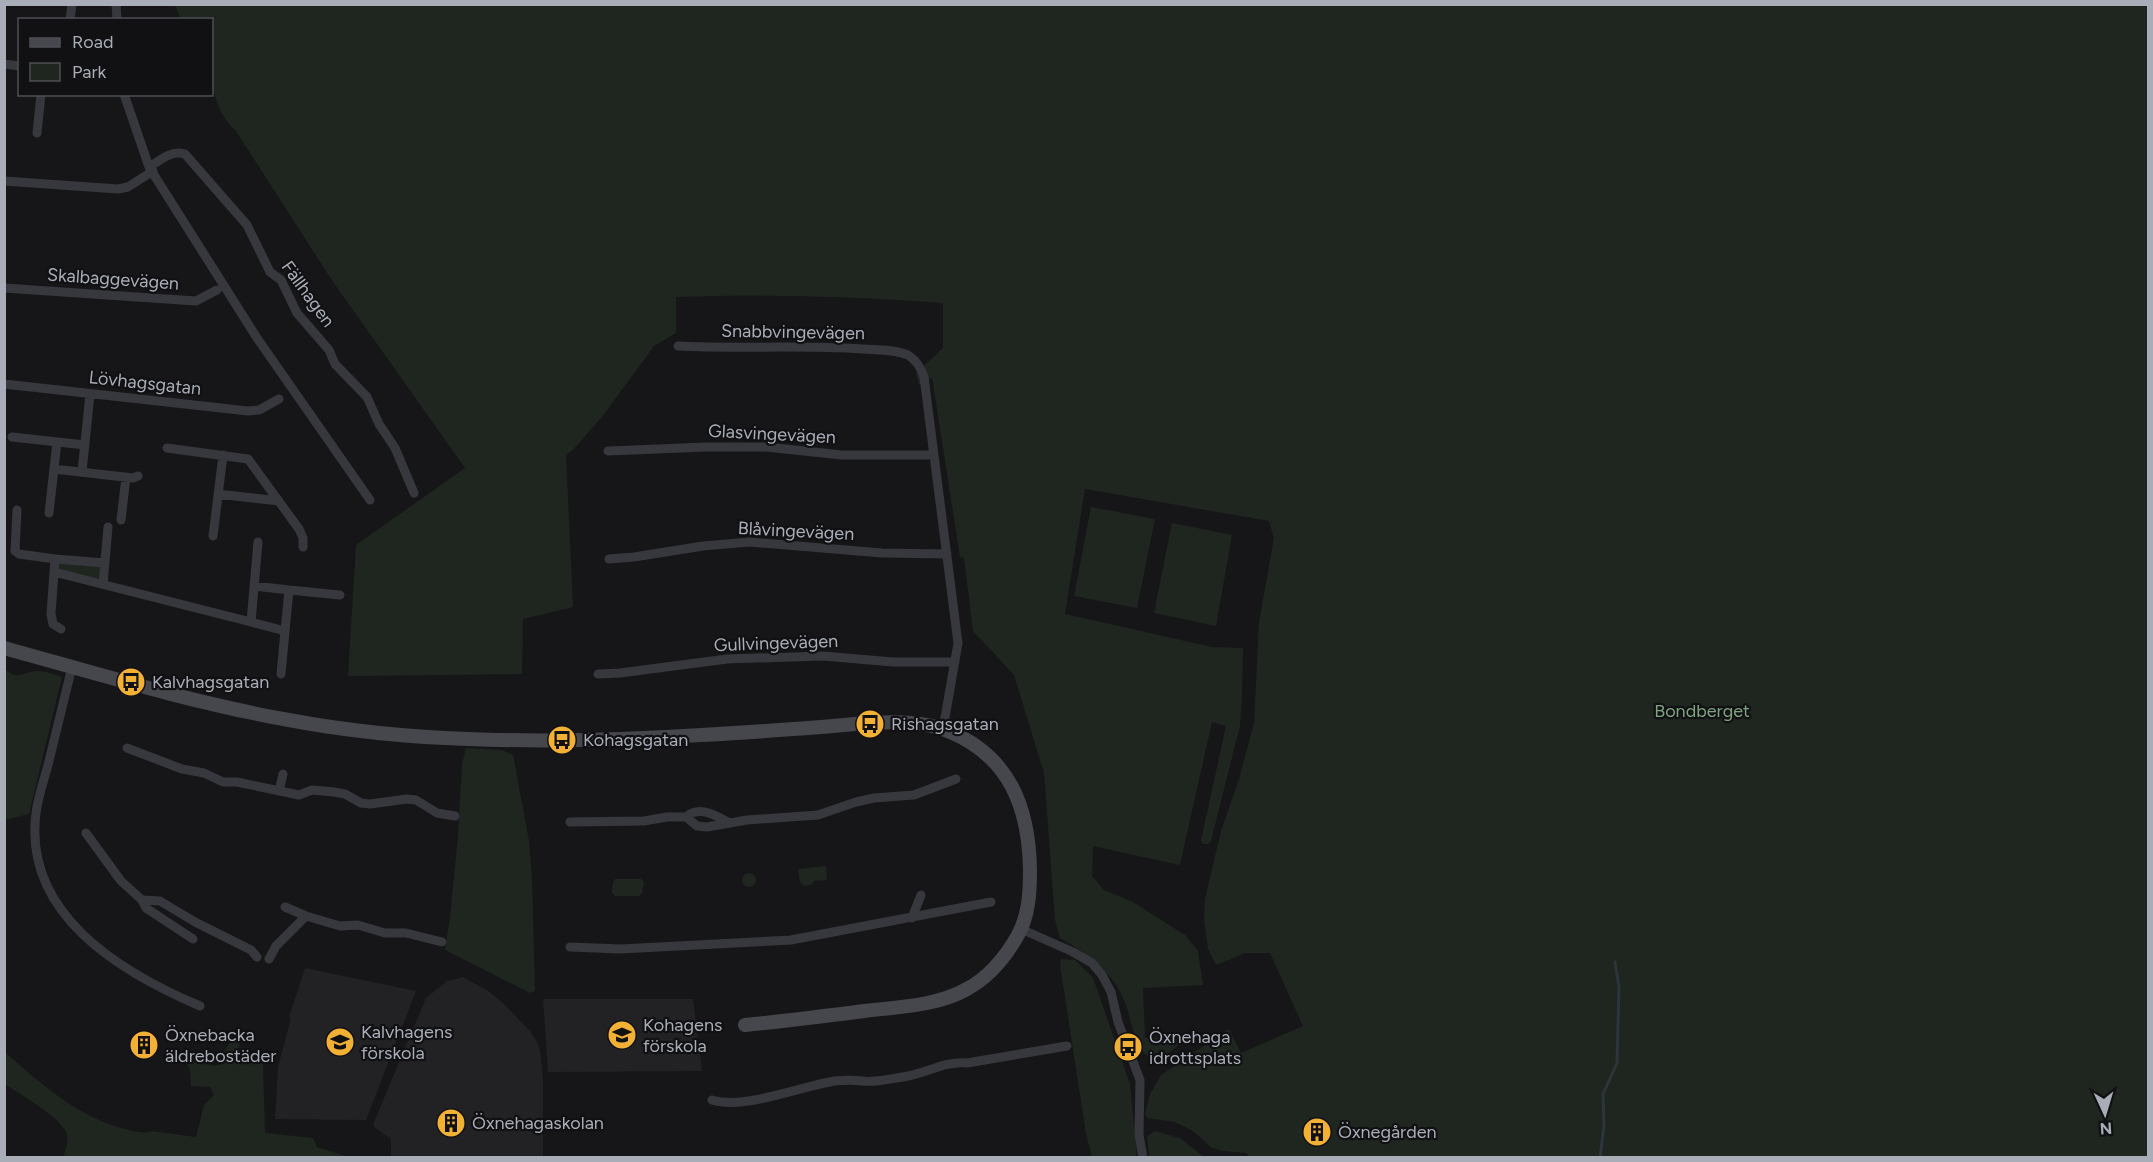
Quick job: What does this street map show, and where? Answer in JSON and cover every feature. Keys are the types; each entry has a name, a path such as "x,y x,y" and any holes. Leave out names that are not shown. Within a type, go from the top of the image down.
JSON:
{"street":[{"path":"37,133 41,96"},
{"path":"125,96 151,169 254,334 370,500"},
{"name":"Fällhagen","path":"151,169 169,155 185,154 247,225 270,272 281,280 301,319 329,350 335,364 367,397 379,424 395,448 414,493"},
{"path":"4,181 118,189 128,187 151,169"},
{"name":"Skalbaggevägen","path":"4,288 196,301 217,290"},
{"name":"Snabbvingevägen","path":"678,346 828,347 896,351 908,355 916,361 924,376 934,455"},
{"name":"Lövhagsgatan","path":"4,384 248,411 259,410 279,399"},
{"path":"82,472 90,394"},
{"path":"12,437 85,445"},
{"path":"49,513 57,442"},
{"name":"Glasvingevägen","path":"608,451 766,447 842,454 934,455"},
{"path":"166,448 244,457 250,460 301,532 303,547"},
{"path":"213,536 223,455"},
{"path":"934,455 958,643 943,729"},
{"path":"54,469 134,478 138,476"},
{"path":"121,520 126,477"},
{"path":"219,494 279,501"},
{"path":"17,510 15,551 19,554 105,563"},
{"path":"103,584 108,527"},
{"path":"251,622 258,542"},
{"name":"Blåvingevägen","path":"609,559 750,542 882,553 947,554"},
{"path":"56,559 51,614 53,624 60,629"},
{"path":"54,572 285,631"},
{"path":"254,586 340,595"},
{"path":"281,674 289,590"},
{"path":"4,648 215,705 290,721 424,736 500,739 633,739 914,723 943,729 978,747 1000,768 1013,788 1022,807 1027,835 1030,890 1027,911 1021,929 999,964 982,980 964,991 939,1000 745,1025"},
{"name":"Gullvingevägen","path":"598,674 727,658 823,656 893,662 955,662"},
{"path":"72,667 36,812 38,858 44,878 67,919 84,936 110,957 152,982 200,1006"},
{"path":"127,748 182,769 204,773 223,782 237,782 299,795 312,790 334,792 345,794 361,803 370,804 416,800 437,813 455,816"},
{"path":"279,791 283,774"},
{"path":"570,822 644,821 667,817 686,817 698,826 707,827 728,822 818,815 856,802 914,795 956,779"},
{"path":"686,817 689,813 710,812 728,822"},
{"path":"86,834 121,881 142,900 146,908 193,939"},
{"path":"912,918 921,896"},
{"path":"142,900 160,901 195,922 251,950 257,957"},
{"path":"570,947 620,950 791,940 991,902"},
{"path":"285,907 340,926 358,925 385,933 406,933 442,942"},
{"path":"269,959 276,946 306,916"},
{"path":"1021,929 1092,963 1102,975 1111,992 1118,1022 1140,1080 1139,1135 1143,1158"},
{"path":"712,1100 725,1102 765,1098 832,1082 853,1079 863,1082 908,1076 938,1065 967,1063 1067,1046"}],"shaded area":[{"name":"Kalvhagens förskola","path":"305,968 416,991 366,1120 275,1119 278,1067 291,1018 289,1017"},
{"path":"463,977 487,990 503,1003 530,1031 537,1042 543,1080 543,1157 391,1157 391,1139 374,1127 374,1122 426,998 447,981"},
{"name":"Kohagens förskola","path":"543,999 693,999 702,1071 548,1072"}],"green space":[{"name":"Bondberget","path":"175,5 2148,5 2148,1157 1250,1158 1246,1153 1212,1148 1193,1131 1175,1122 1147,1118 1145,1114 1150,1094 1161,1075 1229,1029 1241,1053 1303,1026 1270,953 1245,953 1216,965 1208,949 1204,919 1205,899 1221,831 1239,779 1254,723 1259,622 1274,538 1269,521 1085,489 1065,614 1212,647 1243,648 1240,726 1211,841 1203,844 1201,840 1226,726 1212,722 1180,865 1093,846 1092,876 1104,890 1133,902 1185,935 1198,951 1203,985 1143,988 1145,1038 1187,1037 1164,1056 1153,1058 1143,1052 1139,1046 1126,1004 1112,979 1088,956 1060,938 1055,920 1044,773 1014,675 973,631 964,558 960,557 932,378 919,385 916,373 943,348 943,303 810,296 676,297 676,333 654,346 602,417 566,455 573,607 523,619 522,674 348,676 356,545 465,468 331,279 226,119 213,86 213,18 181,18"},
{"path":"1091,507 1155,519 1137,608 1074,596"},
{"path":"1172,523 1232,535 1216,626 1154,613"},
{"path":"58,563 100,567 100,577 98,579 59,570"},
{"path":"5,669 14,675 37,671 62,677 29,814 5,820"},
{"path":"466,748 502,750 513,755 529,841 532,877 535,991 530,993 445,950 458,835 462,764"},
{"path":"826,866 827,880 814,881 811,885 804,886 800,882 798,869"},
{"path":"746,873 752,873 756,880 752,887 746,887 742,883 742,877"},
{"path":"615,879 641,879 644,882 642,893 639,896 615,896 612,893"},
{"path":"1061,959 1075,960 1093,978 1130,1084 1137,1157 1092,1157 1086,1134 1060,965"},
{"path":"241,1039 236,1057 263,1064 265,1133 313,1138 317,1147 349,1157 63,1157 67,1144 65,1130 46,1111 5,1084 5,1052 47,1088 94,1118 137,1132 151,1131 196,1137 204,1105 214,1095 210,1087 191,1086 190,1070 185,1059 215,1066 224,1063 222,1056 231,1040"},
{"path":"1155,1131 1180,1138 1204,1157 1149,1157 1147,1136"}],"waterway":[{"path":"1600,1158 1604,1125 1603,1094 1617,1063 1619,987 1615,962"}],"place":[{"name":"Kalvhagsgatan","path":"131,682"},
{"name":"Rishagsgatan","path":"870,724"},
{"name":"Kohagsgatan","path":"562,740"},
{"name":"Kohagens förskola","path":"622,1035"},
{"name":"Kalvhagens förskola","path":"340,1042"},
{"name":"Öxnebacka äldrebostäder","path":"144,1045"},
{"name":"Öxnehaga idrottsplats","path":"1128,1047"},
{"name":"Öxnehagaskolan","path":"451,1123"},
{"name":"Öxnegården","path":"1317,1132"}]}
